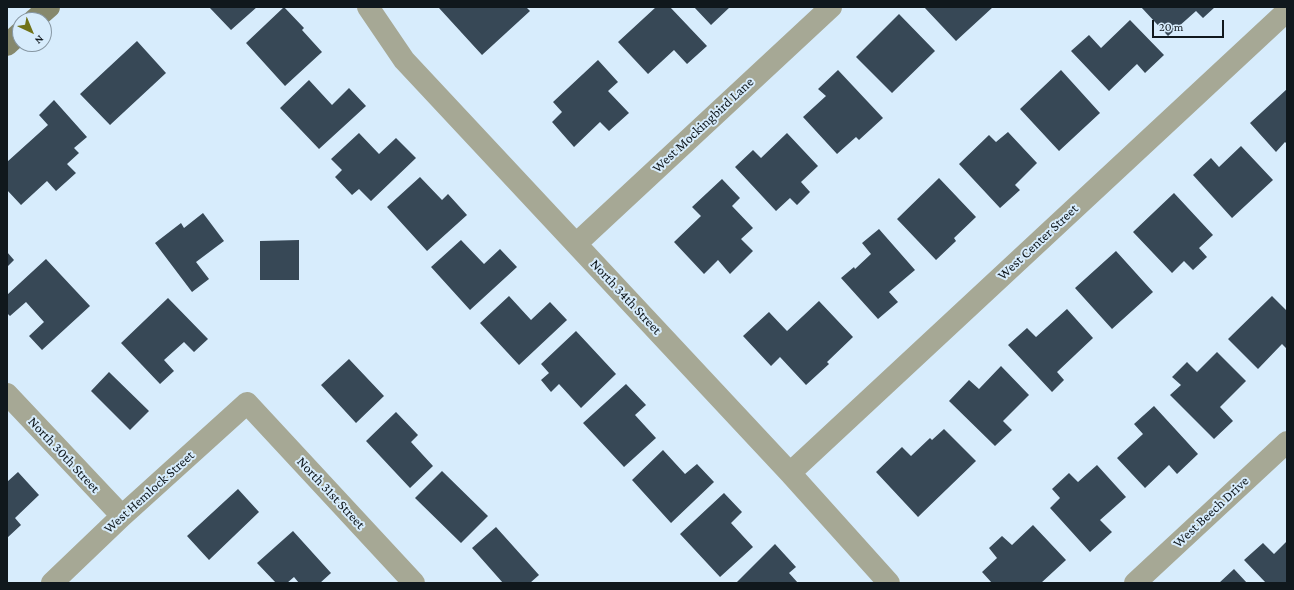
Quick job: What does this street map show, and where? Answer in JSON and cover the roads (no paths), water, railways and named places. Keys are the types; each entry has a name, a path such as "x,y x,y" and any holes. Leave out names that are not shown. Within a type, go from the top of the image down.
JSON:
{"street":[{"name":"North 34th Street","path":"368,7 404,60 790,473 889,583"},
{"name":"West Mockingbird Lane","path":"576,244 831,7"},
{"name":"West Center Street","path":"790,473 1287,11"},
{"name":"North 30th Street","path":"7,394 122,516"},
{"name":"West Hemlock Street","path":"52,583 122,516 247,403"},
{"name":"North 31st Street","path":"247,403 414,583"},
{"name":"West Beech Drive","path":"1135,583 1287,442"}]}
